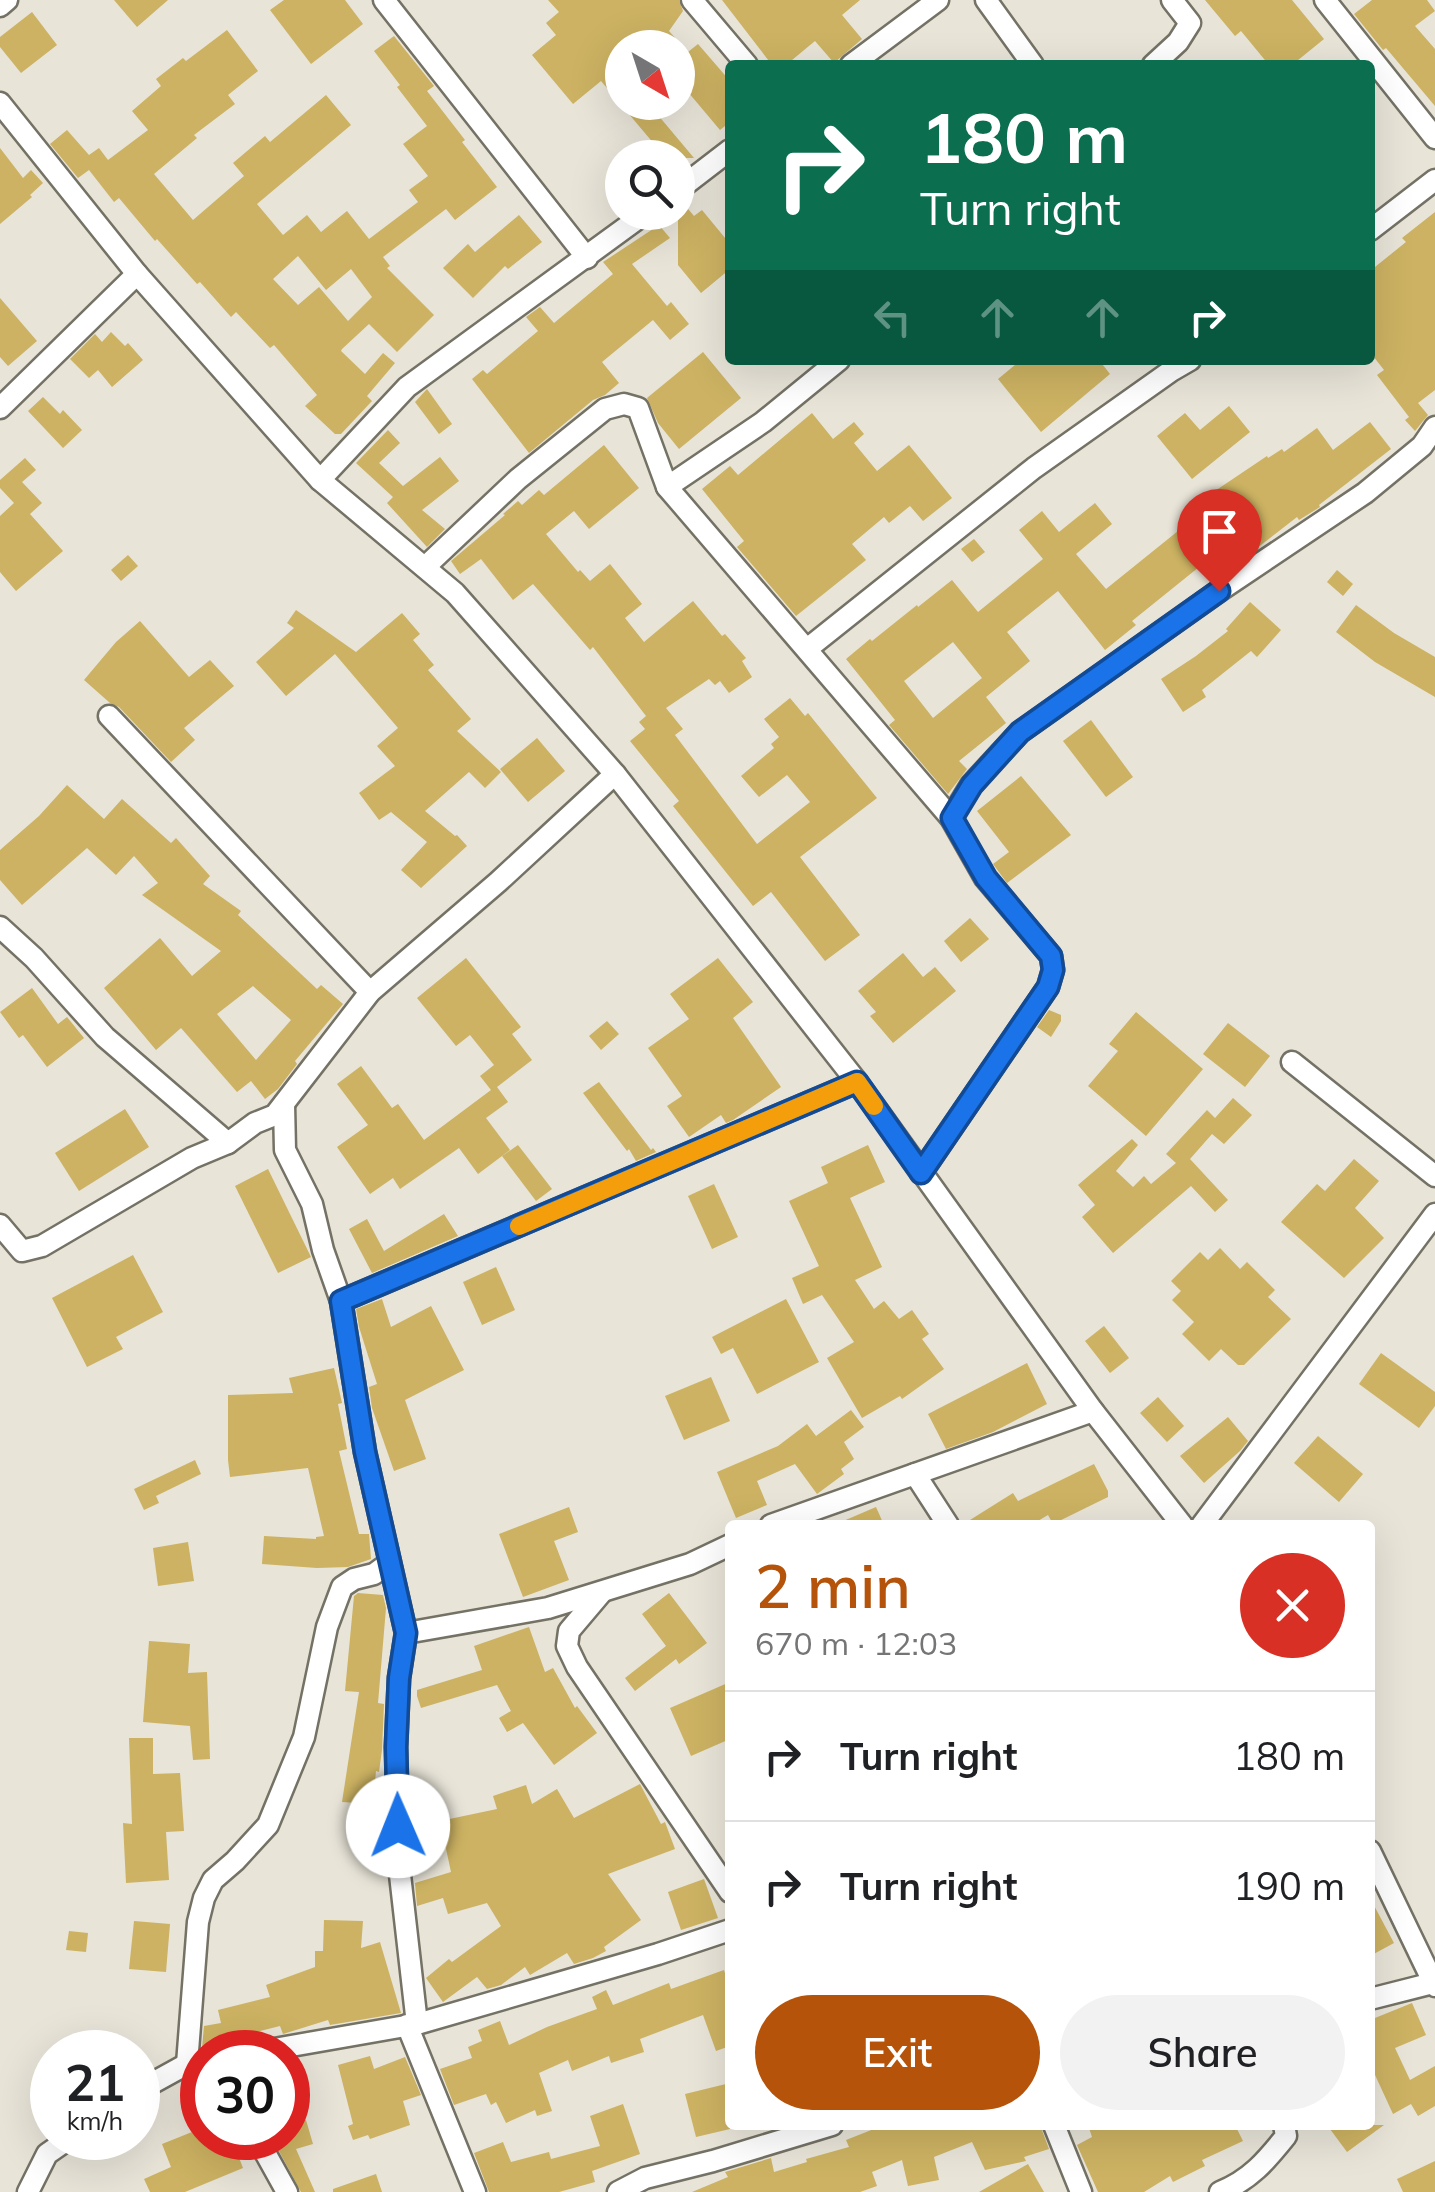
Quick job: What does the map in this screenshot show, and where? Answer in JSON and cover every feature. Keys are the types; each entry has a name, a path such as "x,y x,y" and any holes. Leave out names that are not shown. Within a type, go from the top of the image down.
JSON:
{"street":[{"path":"0,6 7,0"},
{"path":"384,0 587,258"},
{"path":"692,0 743,60"},
{"path":"859,60 938,0"},
{"path":"986,0 1030,60"},
{"path":"1158,60 1178,42 1190,23 1172,0"},
{"path":"1325,0 1373,60"},
{"path":"1375,63 1435,138"},
{"path":"0,103 137,274 320,480 455,593 615,774 857,1082 1093,1411 1178,1520"},
{"path":"695,177 725,154"},
{"path":"1375,226 1435,180"},
{"path":"320,480 407,387 624,230"},
{"path":"0,408 137,274"},
{"path":"668,487 764,422 833,365"},
{"path":"808,649 1034,468 1180,365"},
{"path":"424,567 518,479 605,408 624,404 638,408 668,487 952,818 986,878 1051,956 1053,970 1048,987 921,1173"},
{"path":"952,818 972,785 1020,732 1365,493 1422,446 1435,427"},
{"path":"110,716 370,992"},
{"path":"0,1226 22,1251 42,1246 192,1158 228,1143 275,1115 370,992 615,774"},
{"path":"0,926 105,1037 228,1143"},
{"path":"1292,1062 1435,1176"},
{"path":"341,1301 857,1082"},
{"path":"284,1104 285,1150 312,1204 341,1301 365,1452 406,1633 396,1747 412,2024 475,2192"},
{"path":"1206,1520 1435,1214"},
{"path":"786,1520 1093,1411"},
{"path":"915,1474 945,1520"},
{"path":"406,1633 548,1608 690,1564 725,1547"},
{"path":"196,2030 198,1922 204,1898 213,1880 268,1825 304,1737 327,1627 342,1587 374,1574 389,1562"},
{"path":"602,1592 569,1631 567,1646 577,1667 725,1885"},
{"path":"548,1608 569,1631"},
{"path":"1375,1861 1434,1984 1375,1998"},
{"path":"310,2042 412,2024 725,1932"},
{"path":"618,2192 645,2178 815,2130"},
{"path":"1056,2130 1081,2192"},
{"path":"1220,2192 1263,2165 1286,2136 1285,2130"},
{"path":"28,2192 44,2160"},
{"path":"270,2160 288,2192"}],"building":[{"path":"114,0 168,0 137,27"},
{"path":"284,0 345,0 363,24 311,64 270,10"},
{"path":"548,0 679,0 683,11 670,30 605,30 605,86 601,81 573,104 532,55 556,35 546,23 559,12"},
{"path":"722,0 860,0 842,15 862,39 838,60 831,60 815,41 792,60 768,60"},
{"path":"1205,0 1292,0 1324,39 1298,60 1265,60 1241,31 1235,36"},
{"path":"1372,0 1427,0 1435,11 1415,26 1435,49 1435,106 1354,14"},
{"path":"32,12 57,45 21,73 0,47 0,37"},
{"path":"227,30 258,71 228,95 235,104 194,135 197,138 154,174 193,220 244,176 233,163 265,136 270,142 326,95 351,125 257,204 283,235 307,215 321,232 347,211 369,239 418,202 409,190 428,176 403,144 427,126 374,51 394,36 434,86 427,91 497,187 455,220 446,209 383,257 390,266 387,268 434,315 397,352 369,324 342,349 365,374 383,353 395,363 367,396 372,401 341,434 335,434 305,406 317,395 274,345 270,348 236,312 231,317 155,241 119,198 114,202 89,170 78,178 50,144 67,130 89,155 99,148 108,160 148,130 132,111 161,86 156,79 183,58 186,61","holes":["298,256 326,290 351,269 372,297 348,321 319,287 298,305 273,279"]},
{"path":"698,44 725,75 725,126 720,130 695,100"},
{"path":"634,120 662,120 679,140 651,140"},
{"path":"0,148 23,178 31,170 43,183 0,224"},
{"path":"702,210 725,238 725,273 701,293 678,265 678,230 695,230 695,215"},
{"path":"1435,212 1435,390 1418,403 1428,415 1415,431 1377,375 1384,370 1375,358 1375,267 1406,242 1402,238"},
{"path":"519,215 542,242 508,269 505,266 473,298 443,268 468,244 475,252"},
{"path":"651,230 663,230 670,238 632,264 667,306 671,302 689,324 670,340 653,320 602,362 619,383 529,453 472,379 483,370 487,374 538,331 526,317 540,307 554,323 613,274 603,262"},
{"path":"0,298 37,341 8,366 0,357"},
{"path":"111,332 143,360 112,387 98,370 89,378 70,359 95,334 102,342"},
{"path":"703,352 741,398 679,449 658,423 647,398"},
{"path":"1015,365 1103,365 1110,374 1041,432 998,379"},
{"path":"427,389 452,424 439,434 415,402"},
{"path":"43,397 82,430 63,448 28,411"},
{"path":"1229,406 1250,432 1192,479 1157,436 1185,413 1200,430"},
{"path":"812,413 833,439 854,422 864,434 854,443 877,471 909,445 952,498 923,521 910,506 889,523 884,517 852,544 866,560 796,616 737,547 744,541 702,489 730,466 738,475"},
{"path":"1370,422 1391,449 1320,507 1299,520 1297,517 1248,555 1211,510 1214,507 1206,497 1317,428 1333,450"},
{"path":"388,430 400,443 379,463 403,486 440,457 459,481 422,510 445,529 427,547 387,503 393,497 356,463"},
{"path":"604,445 639,488 589,529 574,511 546,534 590,581 610,564 642,604 625,618 644,642 693,601 746,658 742,661 752,677 729,693 720,681 715,685 709,679 666,708 683,729 675,735 757,844 810,802 787,775 759,797 741,776 774,748 771,744 779,737 764,719 790,698 805,716 808,713 877,798 800,857 860,935 825,961 771,892 753,906 673,806 679,801 630,741 645,729 639,722 646,716 593,647 590,650 533,584 513,600 481,559 460,574 451,561 518,501 522,505 539,490 544,495"},
{"path":"25,458 36,470 22,482 42,503 30,514 63,551 16,591 0,572 0,516 14,503 0,488 0,480"},
{"path":"1095,503 1112,524 1076,554 1106,589 1178,531 1204,563 1132,621 1136,625 1105,650 1058,591 1007,632 1030,661 986,697 1006,723 959,761 967,769 948,794 889,725 895,720 846,659 952,580 978,612 1043,559 1019,530 1042,511 1059,532","holes":["953,642 982,678 933,718 904,681"]},
{"path":"974,539 985,552 972,562 961,549"},
{"path":"128,555 138,566 121,581 111,570"},
{"path":"1337,570 1353,584 1343,596 1327,582"},
{"path":"1250,602 1281,630 1257,657 1251,651 1202,690 1206,697 1183,712 1161,679 1228,631"},
{"path":"1356,605 1435,657 1435,697 1375,662 1336,632"},
{"path":"296,610 356,652 402,613 420,634 413,640 434,665 428,670 471,719 457,731 501,772 485,788 469,772 425,811 467,846 421,888 401,870 427,842 391,812 379,820 359,793 395,766 377,746 398,728 335,654 286,696 256,662 294,628 287,623"},
{"path":"140,621 189,677 210,660 234,686 184,728 195,740 171,762 119,707 84,680"},
{"path":"1091,720 1133,777 1106,797 1063,741"},
{"path":"537,738 565,771 528,802 500,769"},
{"path":"1021,776 1071,835 1007,883 993,864 1009,852 977,811"},
{"path":"67,785 104,819 122,799 171,843 176,838 210,876 203,884 241,911 238,915 317,989 321,985 343,1004 295,1061 297,1064 278,1089 265,1099 251,1081 237,1092 181,1028 156,1050 104,988 160,938 192,976 221,951 142,895 158,883 134,856 116,875 87,848 22,905 0,880 0,850","holes":["253,986 291,1020 256,1060 217,1014"]},
{"path":"970,918 989,939 961,962 944,941"},
{"path":"903,953 923,977 935,967 956,991 893,1043 870,1016 876,1012 858,991"},
{"path":"466,958 521,1027 512,1034 532,1060 497,1087 508,1102 486,1118 510,1150 478,1174 459,1148 400,1189 393,1178 370,1194 337,1147 368,1125 337,1084 361,1066 392,1108 398,1104 424,1140 491,1090 480,1076 494,1065 470,1035 456,1046 417,998"},
{"path":"718,958 753,1002 733,1018 781,1087 733,1120 726,1123 721,1115 689,1137 667,1106 682,1096 648,1048 689,1019 670,994"},
{"path":"32,988 58,1024 67,1017 84,1038 47,1067 0,1012"},
{"path":"1049,1010 1061,1015 1051,1037 1037,1027"},
{"path":"1136,1012 1203,1069 1146,1136 1088,1086 1118,1051 1109,1044"},
{"path":"607,1021 619,1034 601,1050 589,1036"},
{"path":"1228,1023 1270,1056 1245,1087 1203,1054"},
{"path":"599,1082 656,1152 636,1161 627,1151 583,1093"},
{"path":"1233,1098 1252,1115 1224,1144 1212,1134 1190,1159 1228,1200 1215,1212 1191,1186 1113,1253 1082,1217 1095,1205 1078,1185 1132,1139 1138,1145 1116,1171 1133,1187 1144,1176 1151,1184 1176,1163 1166,1154 1207,1110 1215,1118"},
{"path":"125,1109 149,1147 79,1191 55,1153"},
{"path":"518,1145 552,1189 536,1201 502,1156"},
{"path":"868,1145 885,1182 850,1198 882,1267 855,1280 874,1309 884,1301 899,1319 912,1310 929,1334 922,1339 944,1369 902,1399 900,1396 862,1418 827,1358 854,1342 822,1295 803,1304 792,1278 819,1266 789,1201 828,1183 821,1167"},
{"path":"1354,1159 1379,1181 1355,1208 1384,1238 1344,1278 1281,1222 1317,1184 1325,1191"},
{"path":"268,1169 311,1257 278,1273 235,1186"},
{"path":"714,1184 738,1237 712,1249 688,1196"},
{"path":"444,1214 458,1236 372,1273 349,1229 367,1219 384,1251"},
{"path":"1220,1248 1240,1269 1247,1262 1275,1290 1268,1297 1291,1319 1244,1365 1238,1365 1221,1349 1209,1361 1182,1334 1194,1322 1172,1300 1181,1291 1171,1281 1200,1252 1208,1260"},
{"path":"133,1255 163,1312 116,1337 123,1349 87,1367 52,1298"},
{"path":"496,1267 515,1310 482,1325 463,1282"},
{"path":"382,1299 391,1327 431,1306 464,1370 405,1400 426,1459 394,1471 372,1408 369,1387 377,1384 356,1309"},
{"path":"786,1299 819,1362 757,1394 733,1348 721,1354 712,1337"},
{"path":"1104,1326 1129,1358 1110,1373 1085,1341"},
{"path":"1381,1353 1435,1392 1435,1406 1419,1428 1359,1384"},
{"path":"1027,1363 1047,1404 993,1432 946,1449 928,1414"},
{"path":"334,1368 347,1449 339,1451 359,1534 369,1534 371,1559 348,1567 262,1564 264,1536 324,1536 308,1468 230,1477 228,1395 293,1393 289,1378"},
{"path":"711,1377 730,1421 684,1440 665,1396"},
{"path":"1158,1397 1184,1426 1167,1442 1140,1413"},
{"path":"851,1410 864,1427 844,1442 854,1459 841,1469 844,1474 817,1494 795,1464 757,1481 767,1505 736,1518 717,1472 778,1446 807,1424 816,1436"},
{"path":"1228,1417 1248,1441 1204,1483 1180,1456"},
{"path":"1318,1436 1363,1474 1339,1502 1294,1463"},
{"path":"195,1460 201,1474 156,1496 159,1503 144,1510 134,1489"},
{"path":"1094,1464 1108,1491 1108,1497 1061,1520 1051,1520 1048,1515 1040,1520 970,1520 1013,1493 1018,1501"},
{"path":"569,1507 578,1532 554,1541 569,1580 523,1597 499,1534"},
{"path":"876,1507 882,1520 846,1520"},
{"path":"188,1542 194,1581 158,1586 153,1548"},
{"path":"669,1593 707,1643 679,1664 676,1659 635,1691 625,1678 666,1646 642,1614"},
{"path":"383,1595 386,1608 378,1703 384,1704 382,1750 373,1804 342,1802 359,1692 345,1691 354,1596"},
{"path":"529,1627 545,1672 553,1668 575,1708 597,1733 554,1765 523,1723 507,1732 499,1718 511,1711 497,1685 421,1708 417,1696 417,1690 482,1670 474,1646"},
{"path":"149,1641 190,1644 188,1673 207,1672 210,1759 193,1760 190,1726 143,1722"},
{"path":"725,1684 725,1741 691,1756 670,1708"},
{"path":"129,1738 153,1738 153,1774 180,1773 184,1831 166,1832 169,1880 126,1883 123,1823 132,1824"},
{"path":"640,1784 661,1824 665,1822 675,1849 608,1874 641,1920 593,1958 574,1964 567,1953 530,1975 525,1967 501,1985 487,1989 477,1977 443,2002 426,1978 501,1926 487,1903 448,1914 443,1898 417,1906 415,1883 451,1872 440,1821 497,1809 493,1796 526,1785 532,1804 557,1789 574,1818"},
{"path":"704,1879 718,1918 681,1930 668,1892"},
{"path":"1375,1907 1394,1943 1375,1953"},
{"path":"324,1920 363,1921 361,1948 380,1942 401,2013 330,2025 328,2020 296,2030 282,2030 280,2026 264,2030 204,2030 204,2026 221,2023 218,2010 270,1997 266,1985 315,1967 315,1951 323,1951"},
{"path":"134,1921 170,1924 166,1972 129,1969"},
{"path":"69,1931 88,1933 86,1952 66,1950"},
{"path":"724,1970 725,2048 716,2051 703,2015 640,2039 644,2052 611,2063 609,2056 572,2071 568,2060 539,2073 552,2111 537,2116 535,2110 506,2123 496,2102 491,2105 486,2094 454,2105 440,2069 472,2058 468,2047 482,2041 478,2030 500,2021 509,2045 597,2009 592,1997 606,1990 613,2005 669,1983 671,1989"},
{"path":"1412,2003 1426,2035 1395,2048 1410,2080 1435,2066 1435,2106 1418,2116 1411,2104 1393,2114 1375,2075 1375,2018"},
{"path":"370,2056 374,2069 405,2057 421,2095 403,2101 410,2125 370,2139 368,2135 353,2140 348,2126 353,2124 338,2065"},
{"path":"725,2084 726,2130 696,2137 685,2094"},
{"path":"623,2104 640,2154 592,2171 595,2182 559,2192 489,2192 474,2153 503,2142 511,2162 549,2152 551,2159 600,2146 590,2116"},
{"path":"1375,2125 1384,2125 1347,2152 1331,2130 1375,2130"},
{"path":"871,2130 1042,2130 1049,2149 1024,2157 1026,2161 985,2170 972,2142 934,2157 939,2180 908,2186 902,2160 872,2172 877,2186 860,2192 692,2192 728,2177 725,2172 771,2158 774,2172 849,2147 846,2140"},
{"path":"1090,2130 1238,2130 1243,2141 1202,2160 1205,2166 1173,2182 1170,2176 1144,2192 1098,2192 1077,2145 1092,2137"},
{"path":"180,2137 180,2160 240,2160 243,2168 185,2192 150,2192 144,2179 171,2167 162,2144"},
{"path":"284,2160 301,2160 315,2192 301,2192"},
{"path":"1435,2161 1435,2192 1403,2192 1397,2179"},
{"path":"1028,2164 1044,2192 979,2192"},
{"path":"376,2174 382,2192 333,2192 333,2189"}],"slow traffic":[{"path":"519,1226 857,1082 874,1106"}],"route":[{"path":"398,1826 396,1747 399,1678 406,1633 365,1452 341,1301 857,1082 921,1173 1048,987 1053,970 1051,956 986,878 952,818 972,785 1020,732 1219,591"}]}
